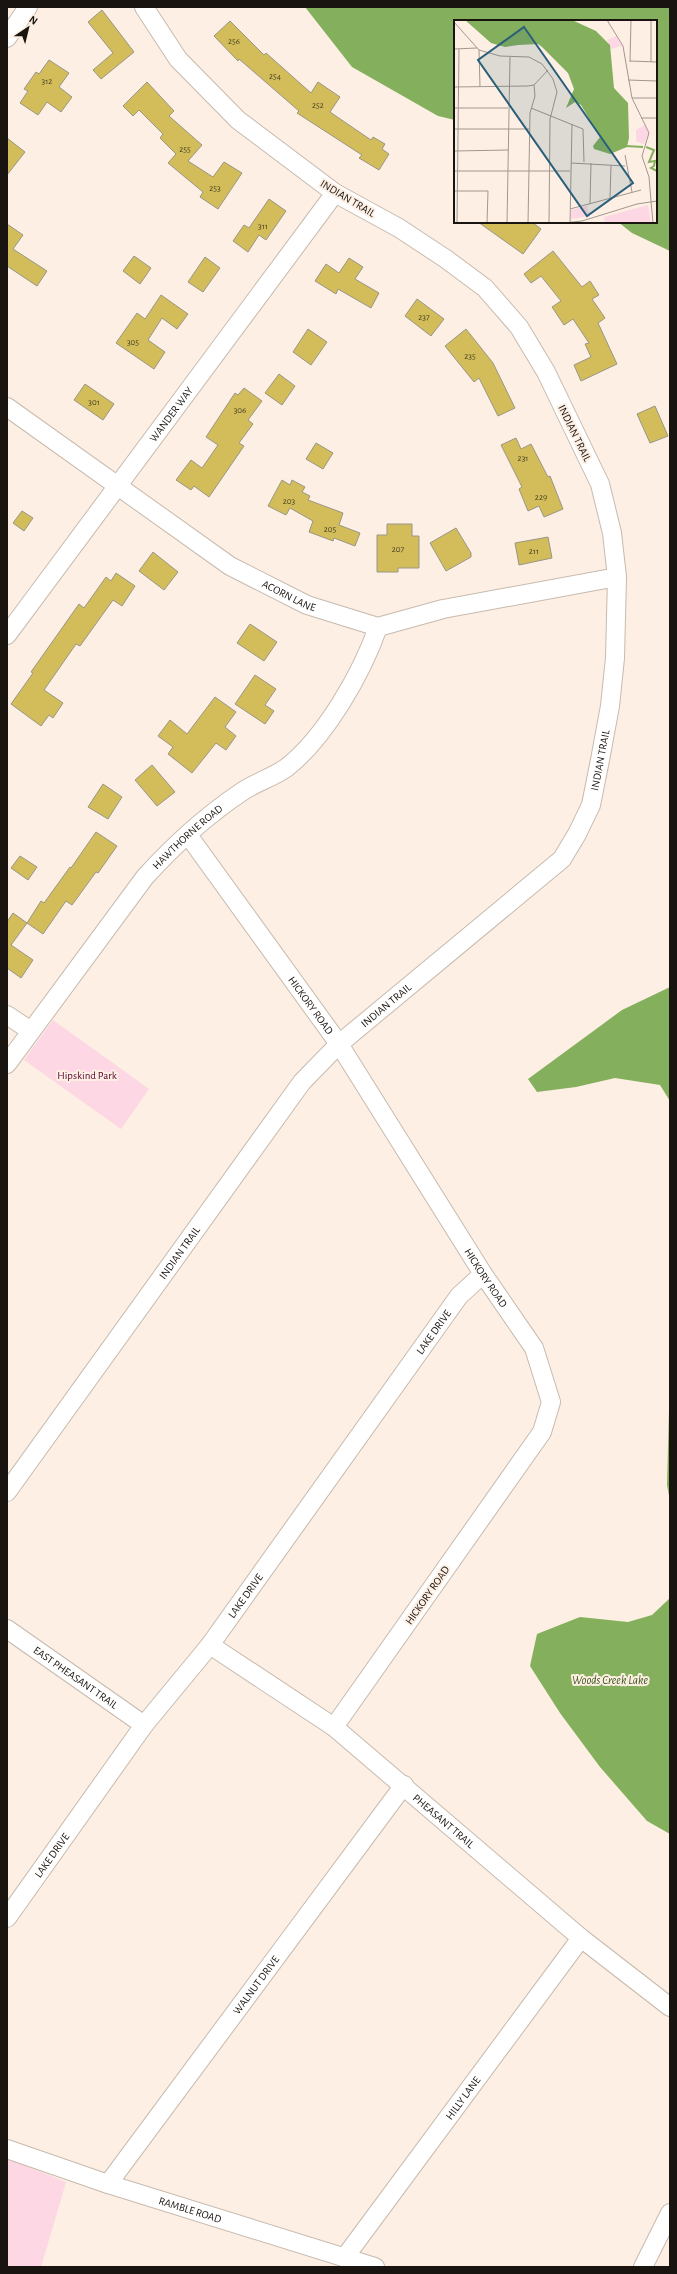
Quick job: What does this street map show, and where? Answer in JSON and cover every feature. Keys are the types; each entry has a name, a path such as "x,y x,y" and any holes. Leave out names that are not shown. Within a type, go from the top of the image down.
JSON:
{"street":[{"path":"7,38 28,7"},
{"name":"INDIAN TRAIL","path":"7,1492 302,1082 339,1044 562,859 577,834 591,805 610,706 616,652 617,577 612,533 600,484 546,372 519,327 485,288 446,259 399,228 335,193 238,120 178,59 144,7"},
{"name":"WANDER WAY","path":"7,635 335,193"},
{"name":"ACORN LANE","path":"7,407 230,566 307,605 378,627"},
{"path":"378,627 443,609 617,577"},
{"name":"HAWTHORNE ROAD","path":"7,1064 146,877 188,835 244,791 286,768 311,743 342,701 368,654 378,627"},
{"name":"HICKORY ROAD","path":"188,835 339,1044 483,1274 534,1348 551,1402 542,1432 334,1727"},
{"path":"7,1015 31,1031"},
{"name":"LAKE DRIVE","path":"7,1918 144,1725 210,1645 459,1296 483,1274"},
{"name":"EAST PHEASANT TRAIL","path":"7,1629 144,1725"},
{"name":"PHEASANT TRAIL","path":"210,1645 334,1727 404,1785 581,1938 670,2007"},
{"name":"WALNUT DRIVE","path":"108,2184 404,1785"},
{"name":"HILLY LANE","path":"345,2257 581,1938"},
{"name":"RAMBLE ROAD","path":"7,2149 108,2184 375,2267"},
{"path":"642,2267 670,2213"}],"green space":[{"name":"Hipskind Park","path":"53,1020 149,1089 121,1129 24,1060"},
{"path":"7,2158 66,2182 41,2267 7,2267"}],"water":[{"path":"305,7 670,7 670,251 632,233 619,223 657,223 657,20 454,20 454,120 438,116 352,67"},
{"path":"670,987 670,1101 660,1085 615,1078 576,1087 537,1092 528,1079 622,1010"},
{"path":"670,1373 670,1501 667,1485"},
{"name":"Woods Creek Lake","path":"670,1598 670,1834 647,1821 600,1767 560,1713 530,1666 537,1634 580,1617 628,1622 652,1615"}],"building":[{"path":"102,10 134,52 101,79 93,70 113,53 88,22"},
{"path":"230,21 264,55 266,53 311,93 318,82 340,97 330,112 371,140 373,137 385,144 382,149 389,154 379,170 359,158 362,155 297,113 299,111 239,59 238,61 214,36"},
{"path":"49,60 69,73 59,87 72,97 61,112 47,102 38,115 20,103 28,91 24,89 36,72 39,74"},
{"path":"147,82 174,111 169,116 202,145 188,161 213,177 224,162 242,173 218,209 200,197 203,192 168,163 176,154 160,138 163,134 139,110 133,116 123,106"},
{"path":"7,138 25,152 7,175"},
{"path":"269,199 286,211 266,240 259,235 248,252 233,241 244,225 249,228"},
{"path":"479,223 533,223 541,229 523,254"},
{"path":"7,224 23,235 13,249 47,271 37,286 7,266"},
{"path":"553,251 582,287 590,281 599,295 592,299 605,318 598,323 617,364 581,381 574,365 591,357 585,344 589,343 573,319 564,325 552,307 561,301 541,276 531,283 524,274"},
{"path":"134,256 151,268 140,284 123,271"},
{"path":"205,257 220,268 203,292 188,282"},
{"path":"349,258 363,267 355,279 379,293 371,308 338,289 336,294 315,281 326,264 339,273"},
{"path":"161,295 188,314 177,329 162,318 148,340 165,352 154,369 116,343 137,313 145,319"},
{"path":"417,299 444,319 431,336 405,316"},
{"path":"308,329 327,342 311,365 293,352"},
{"path":"466,329 493,363 515,408 498,416 479,378 474,382 445,346"},
{"path":"279,374 295,386 282,405 265,393"},
{"path":"85,384 114,404 103,420 74,400"},
{"path":"244,388 262,401 248,420 253,424 239,443 244,446 209,497 194,486 191,490 176,480 191,460 202,468 218,445 206,437 235,393 238,395"},
{"path":"655,406 668,436 650,443 637,414"},
{"path":"516,438 521,449 531,444 548,477 550,476 563,509 544,517 539,506 528,511 519,489 522,487 501,445"},
{"path":"316,443 333,453 323,469 306,459"},
{"path":"282,480 290,485 292,480 305,487 302,492 310,496 308,500 343,513 339,525 360,533 355,546 334,538 333,541 309,532 313,521 290,508 286,515 268,506"},
{"path":"22,511 33,518 24,531 13,523"},
{"path":"387,524 412,524 412,536 419,536 419,568 398,568 398,572 377,572 377,535 387,535"},
{"path":"456,528 471,553 471,557 446,571 430,543"},
{"path":"548,537 552,558 519,565 515,543"},
{"path":"153,552 178,572 164,590 139,571"},
{"path":"116,573 135,586 122,606 113,600 80,646 76,644 44,690 63,703 53,718 49,715 41,726 11,704 33,673 31,672 79,604 84,608 106,577 111,581"},
{"path":"250,624 277,642 264,661 237,643"},
{"path":"255,675 276,689 265,705 274,711 265,724 235,704"},
{"path":"215,697 236,712 225,727 236,736 226,750 216,743 192,773 168,754 173,747 158,736 170,720 187,734"},
{"path":"152,765 175,792 157,806 135,780"},
{"path":"103,784 122,797 108,819 88,807"},
{"path":"96,832 117,846 98,873 96,872 72,905 66,901 43,934 27,923 41,901 44,903"},
{"path":"20,856 37,867 28,880 11,868"},
{"path":"13,913 27,923 11,945 33,960 21,978 7,968 7,922"}]}
